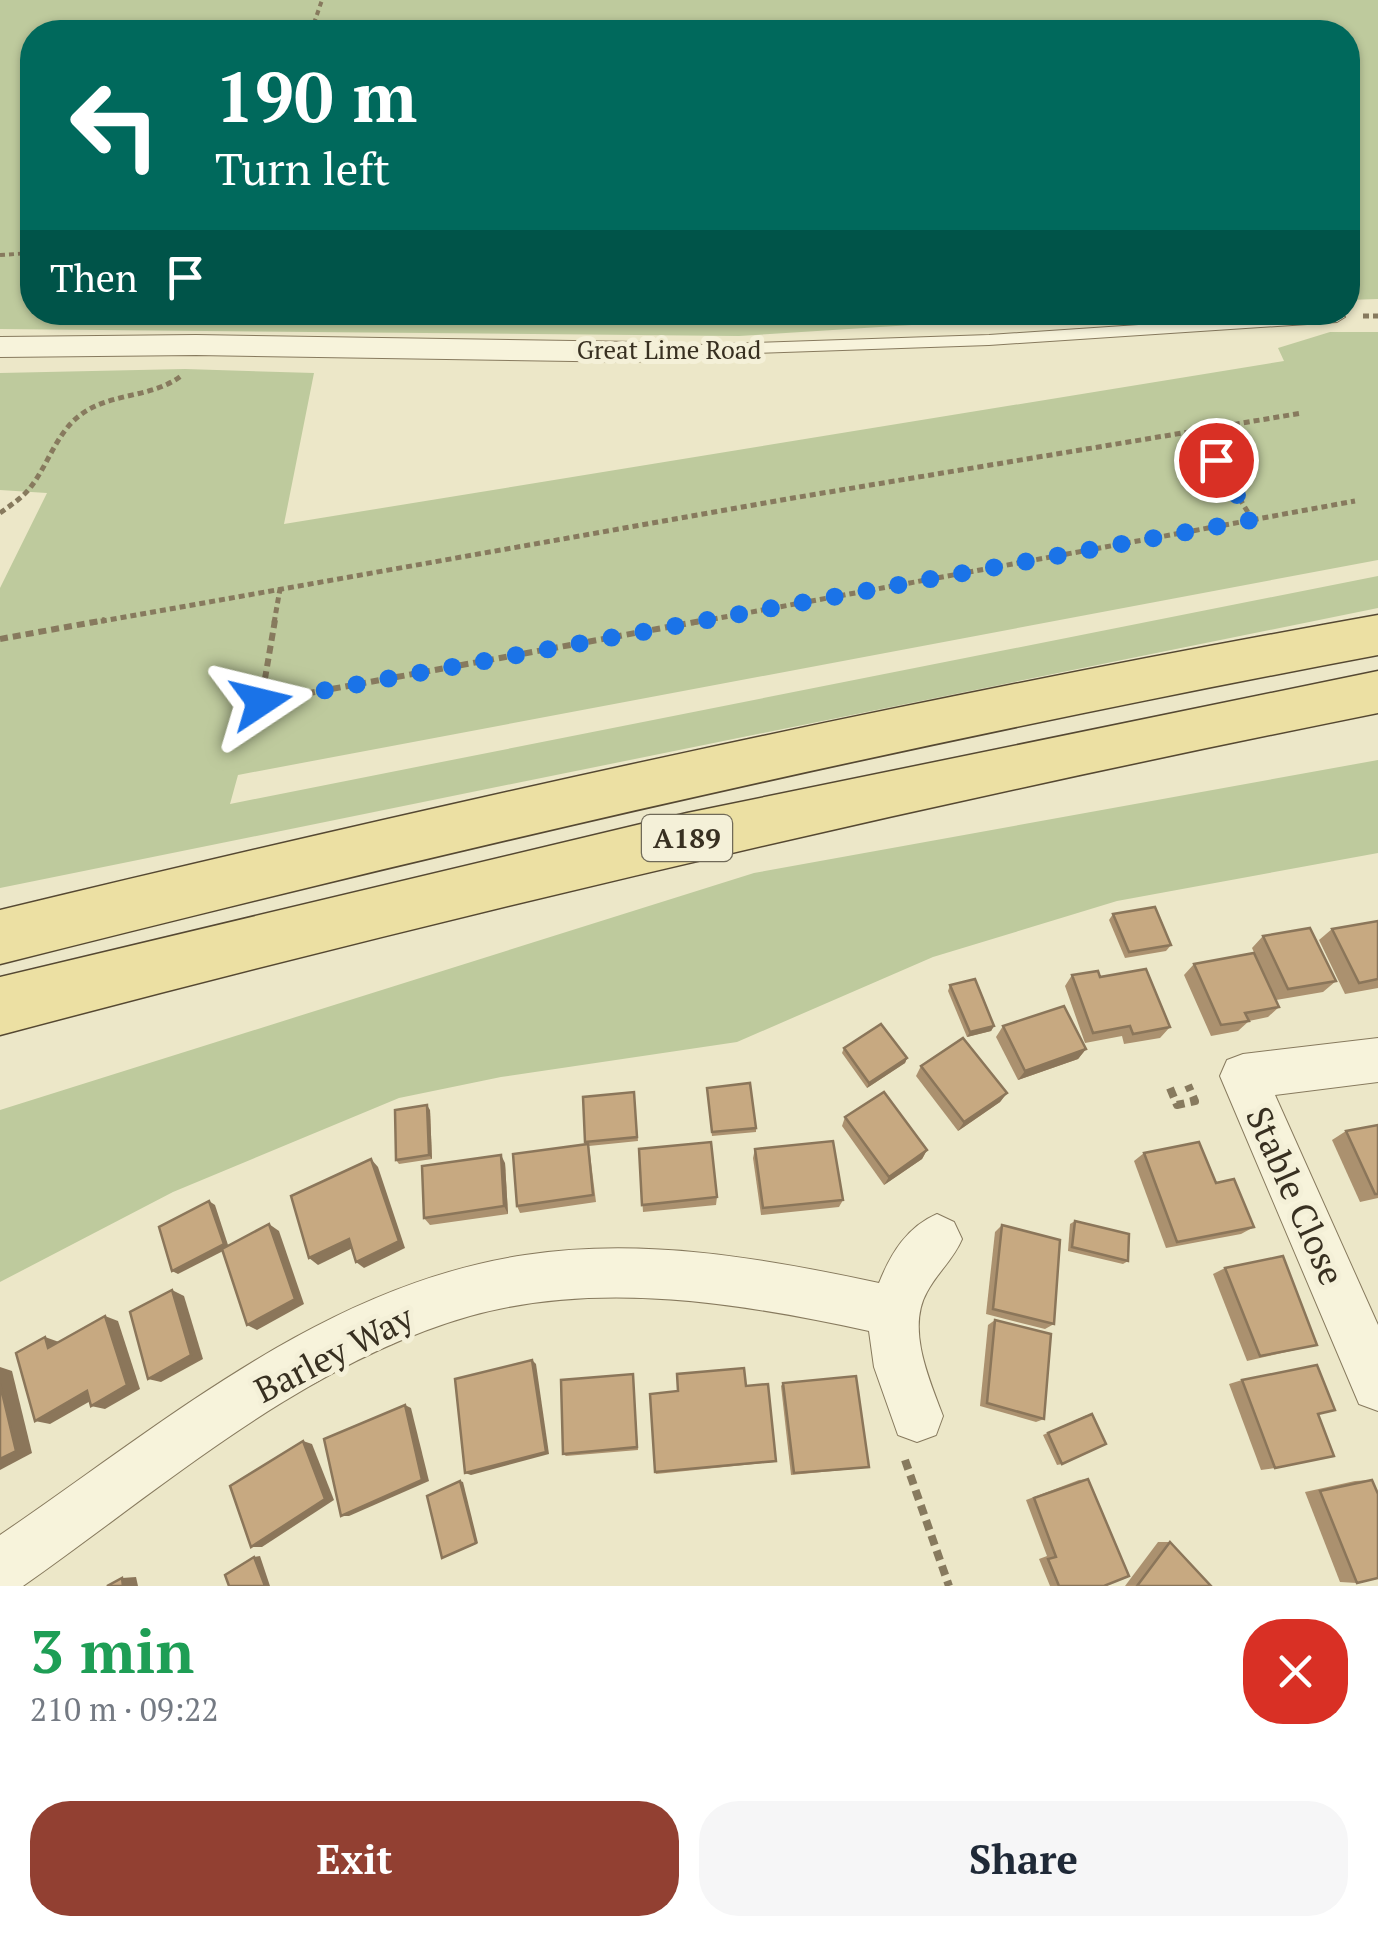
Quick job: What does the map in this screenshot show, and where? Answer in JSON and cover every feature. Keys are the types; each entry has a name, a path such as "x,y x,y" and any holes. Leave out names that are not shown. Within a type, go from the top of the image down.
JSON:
{"main road":[{"name":"A189","path":"0,936 611,790 1135,680 1378,634"},
{"name":"A189","path":"0,1006 602,857 1072,753 1378,692"}],"street":[{"name":"Great Lime Road","path":"0,347 196,345 638,352"},
{"path":"570,383 573,351"},
{"name":"Stable Close","path":"1378,1060 1243,1076 1378,1386"},
{"path":"917,1416 897,1366 892,1311 916,1258 937,1239"},
{"name":"Barley Way","path":"0,1568 185,1436 320,1354 390,1318 473,1290 556,1277 631,1272 786,1287 892,1311"}],"lane":[{"name":"Great Lime Road","path":"638,352 971,341 1205,325"}],"path":[{"path":"0,513 28,492 69,426 81,414 107,401 168,387 180,378 196,345"},
{"path":"0,639 1302,413"},
{"path":"1198,430 1252,520"},
{"path":"280,589 261,702 1355,501"},
{"path":"1170,1088 1178,1105 1196,1101 1188,1085"},
{"path":"917,1416 904,1456 949,1586"}],"green space":[{"path":"0,0 1378,0 1378,299 1360,300 1360,20 20,20 20,325 913,325 739,336 0,329"},
{"path":"1330,332 1378,332 1378,560 238,775 230,804 1378,576 1378,608 0,888 0,588 47,493 0,490 0,373 185,369 314,373 284,524 1284,361 1278,348"},
{"path":"1378,760 1378,853 1117,901 933,957 737,1042 501,1077 399,1098 173,1192 0,1282 0,1110 754,873"}],"building":[{"path":"1155,907 1171,945 1129,952 1113,914"},
{"path":"1378,921 1378,979 1359,983 1332,929"},
{"path":"1310,928 1336,981 1288,989 1263,936"},
{"path":"1254,953 1279,1007 1245,1013 1249,1021 1221,1025 1194,964"},
{"path":"1146,969 1170,1027 1133,1034 1130,1026 1093,1033 1072,975 1098,971 1100,977"},
{"path":"975,979 994,1026 970,1032 950,985"},
{"path":"1064,1006 1086,1049 1025,1071 1003,1026"},
{"path":"881,1024 907,1058 869,1083 844,1048"},
{"path":"963,1038 1007,1093 964,1122 921,1066"},
{"path":"750,1083 756,1128 712,1132 707,1088"},
{"path":"634,1092 637,1137 585,1142 583,1097"},
{"path":"884,1092 927,1150 889,1177 845,1117"},
{"path":"427,1105 429,1155 396,1160 395,1110"},
{"path":"1378,1125 1378,1194 1375,1194 1346,1131"},
{"path":"833,1141 843,1200 763,1208 755,1149"},
{"path":"711,1142 717,1197 642,1205 639,1149"},
{"path":"1199,1142 1216,1183 1234,1179 1254,1227 1177,1242 1144,1153"},
{"path":"588,1144 593,1195 517,1206 513,1154"},
{"path":"501,1155 504,1206 424,1218 422,1166"},
{"path":"371,1159 399,1241 356,1262 349,1239 309,1258 291,1196"},
{"path":"209,1201 224,1244 172,1271 159,1227"},
{"path":"1075,1221 1129,1234 1128,1261 1072,1247"},
{"path":"269,1224 295,1299 247,1325 222,1249"},
{"path":"1002,1225 1060,1240 1054,1324 993,1309"},
{"path":"1283,1256 1317,1345 1260,1356 1225,1268"},
{"path":"172,1290 191,1355 148,1379 130,1312"},
{"path":"105,1316 127,1385 91,1406 87,1391 35,1421 16,1353 45,1337 48,1348"},
{"path":"995,1320 1051,1334 1044,1419 987,1403"},
{"path":"532,1360 546,1452 465,1473 455,1379"},
{"path":"1317,1365 1335,1410 1318,1414 1334,1456 1275,1468 1242,1380"},
{"path":"744,1368 746,1386 768,1384 776,1461 655,1472 650,1394 678,1391 677,1374"},
{"path":"633,1374 637,1447 563,1454 561,1380"},
{"path":"856,1376 869,1467 794,1473 783,1383"},
{"path":"0,1384 16,1451 0,1459"},
{"path":"405,1405 422,1480 341,1516 324,1439"},
{"path":"1092,1414 1106,1444 1062,1464 1048,1433"},
{"path":"303,1441 325,1499 251,1547 230,1486"},
{"path":"1088,1479 1129,1576 1104,1586 1059,1586 1048,1559 1056,1557 1034,1498"},
{"path":"1372,1480 1378,1494 1378,1578 1357,1583 1320,1491"},
{"path":"460,1481 476,1543 442,1558 427,1496"},
{"path":"1170,1542 1211,1586 1137,1586"},
{"path":"254,1557 265,1586 229,1586 225,1575"},
{"path":"122,1578 123,1586 107,1586"}],"route":[{"path":"261,702 1252,520 1216,460"}]}
